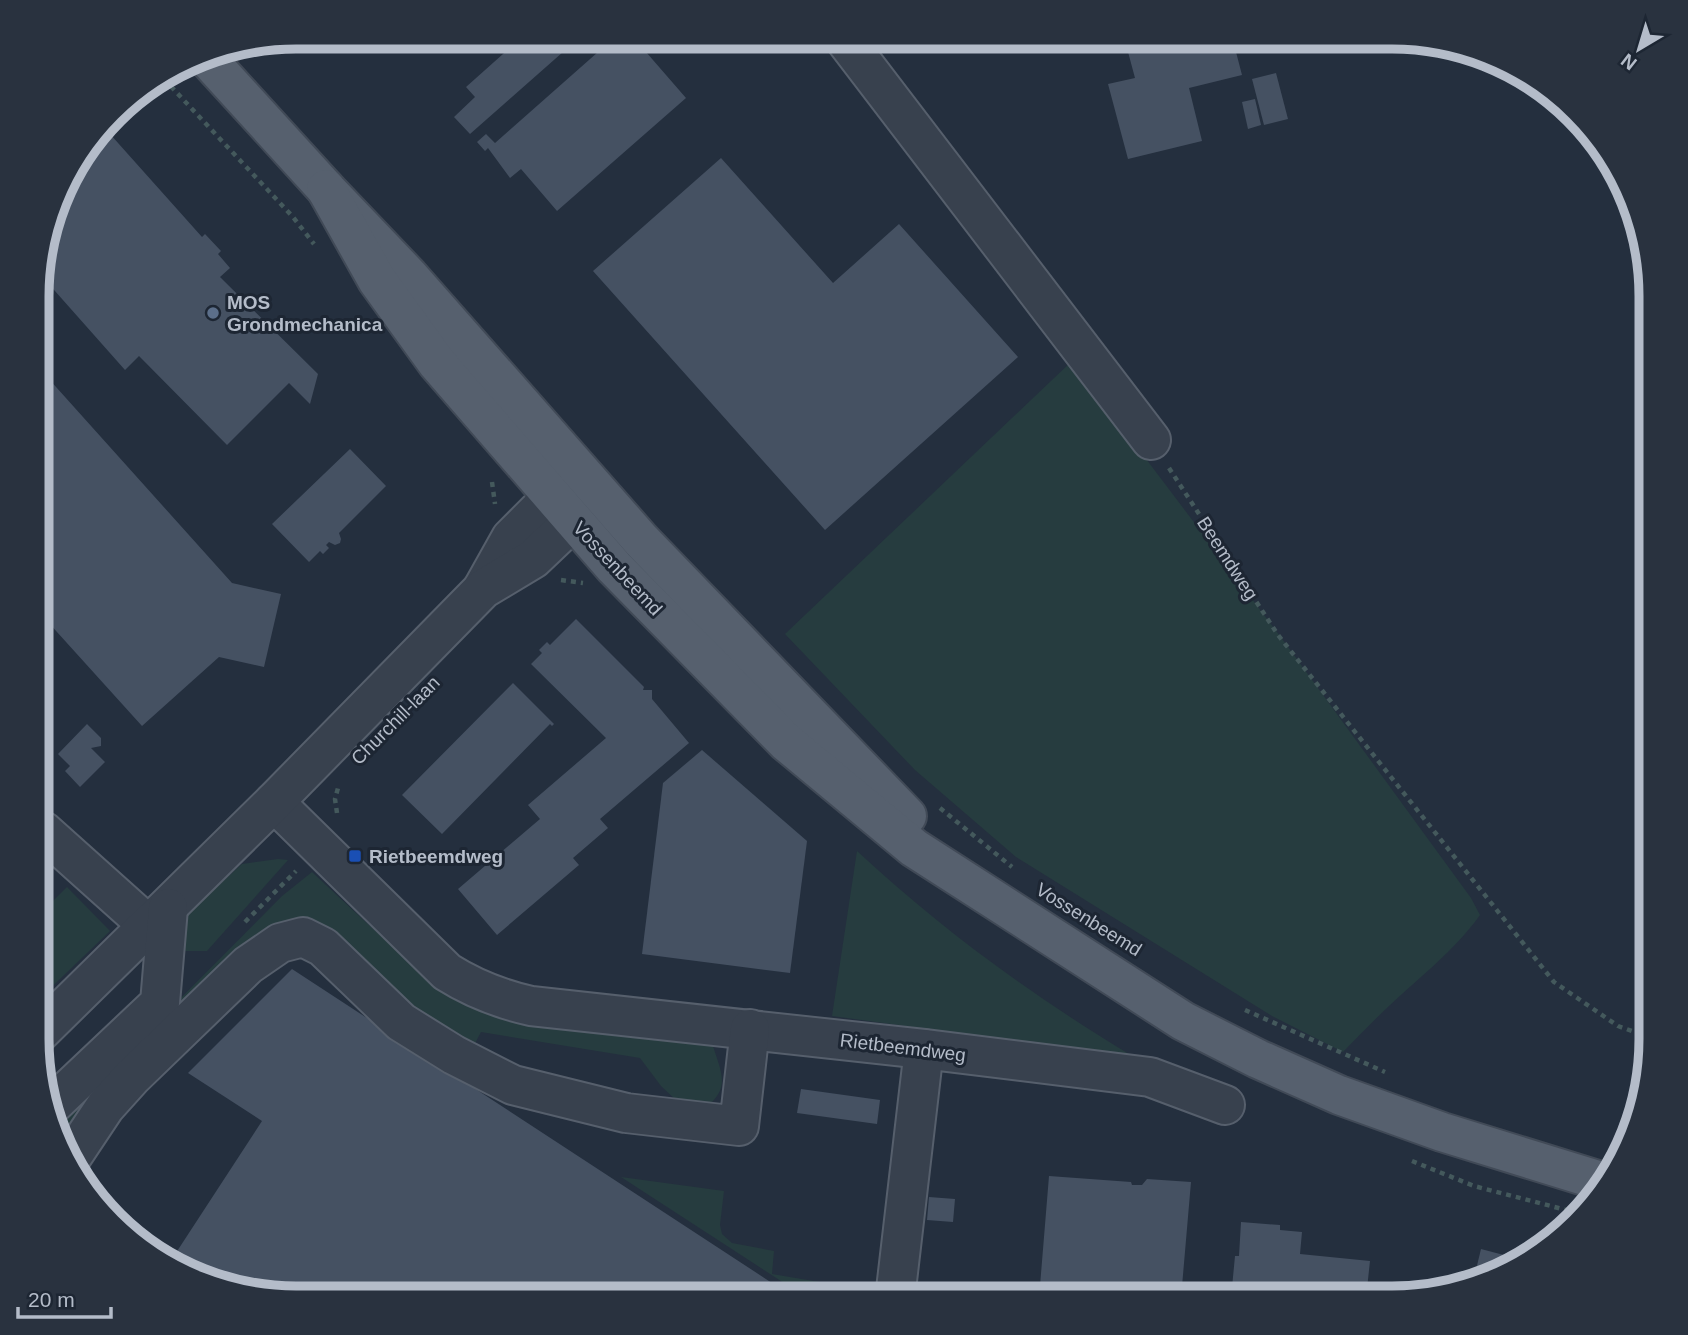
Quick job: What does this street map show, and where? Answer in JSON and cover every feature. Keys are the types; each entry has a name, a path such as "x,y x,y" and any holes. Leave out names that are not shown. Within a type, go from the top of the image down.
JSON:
{"main road":[{"name":"Vossenbeemd","path":"212,64 409,276 641,540 784,691 975,885"},
{"name":"Vossenbeemd","path":"326,189 377,280 438,363 614,567 786,742 914,848 1183,1021 1258,1059 1339,1095 1442,1132 1595,1179"}],"street":[{"path":"853,50 1152,440"},
{"name":"Churchill-laan","path":"50,1022 274,802 483,589 511,538 563,509 594,485"},
{"name":"Rietbeemdweg","path":"274,802 447,972 498,998 531,1006 750,1029 1150,1077 1226,1105"},
{"path":"50,838 159,917 160,1003 57,1101"},
{"path":"76,1150 105,1107 132,1077 248,965 280,943 303,937 323,947 401,1022 454,1055 513,1085 626,1113 739,1126 750,1029"},
{"path":"896,1286 924,1049"}],"path":[{"name":"Beemdweg","path":"1152,440 1278,635 1554,982 1618,1026 1638,1033"},
{"name":"Vossenbeemd","path":"551,578 584,583"},
{"name":"Churchill-laan","path":"236,931 339,827 335,799 340,779"},
{"name":"Vossenbeemd","path":"937,806 1019,873"},
{"path":"1234,1006 1388,1073"}],"green space":[{"path":"1072,361 1280,636 1471,898 1480,915 1448,952 1343,1052 1272,1016 1016,857 915,770 785,634"},
{"path":"857,851 922,908 990,961 1060,1011 1134,1057 832,1016"},
{"path":"288,860 207,951 185,951 181,946 185,916 242,864"},
{"path":"312,872 428,980 501,1016 713,1046 722,1079 719,1093 706,1107 677,1101 661,1086 640,1058 481,1032 471,1051 293,925 70,1137 62,1118 282,896"},
{"path":"67,887 110,931 50,989 50,904"},
{"path":"621,1177 724,1191 720,1225 722,1234 732,1243 774,1251 772,1274 840,1286 788,1285"}],"building":[{"path":"508,49 566,49 470,134 454,117 475,97 466,87"},
{"path":"601,49 644,49 686,98 557,211 521,169 510,178 488,148 485,151 477,142 486,134 495,143"},
{"path":"1127,50 1244,50 1236,52 1242,75 1189,88 1202,141 1128,159 1108,84 1135,78"},
{"path":"1276,73 1288,119 1264,125 1252,79"},
{"path":"1255,99 1261,125 1248,129 1242,102"},
{"path":"112,130 110,134 202,237 205,234 221,251 218,254 230,268 220,277 318,374 310,404 289,383 227,445 139,356 125,370 50,285 57,232 68,202 82,173"},
{"path":"721,158 833,283 899,224 1018,357 825,530 593,271"},
{"path":"49,379 232,583 281,594 264,667 219,657 142,726 49,624"},
{"path":"350,449 386,486 339,533 340,543 335,545 329,542 326,545 329,548 323,554 320,551 309,562 272,524"},
{"path":"576,619 644,687 643,690 652,690 652,699 689,743 600,819 608,828 573,858 579,865 497,935 458,889 540,819 528,805 606,738 531,664 542,653 539,650 547,642 550,645"},
{"path":"513,683 554,724 550,724 442,834 402,795"},
{"path":"87,724 101,738 101,746 91,748 105,762 80,787 65,771 70,766 58,754"},
{"path":"702,750 807,841 790,973 642,954 663,783"},
{"path":"292,969 776,1285 280,1285 232,1278 217,1273 175,1254 262,1121 188,1073"},
{"path":"801,1089 880,1100 877,1124 797,1113"},
{"path":"1049,1176 1131,1182 1132,1185 1142,1185 1147,1179 1191,1182 1182,1286 1040,1286"},
{"path":"929,1197 955,1199 953,1222 927,1220"},
{"path":"1241,1222 1280,1225 1280,1230 1302,1232 1300,1254 1370,1261 1367,1286 1232,1286 1235,1256 1239,1256"},
{"path":"1481,1249 1509,1256 1486,1267 1476,1271"}],"place":[{"name":"MOS Grondmechanica","path":"213,313"},
{"name":"Rietbeemdweg","path":"355,856"}]}
